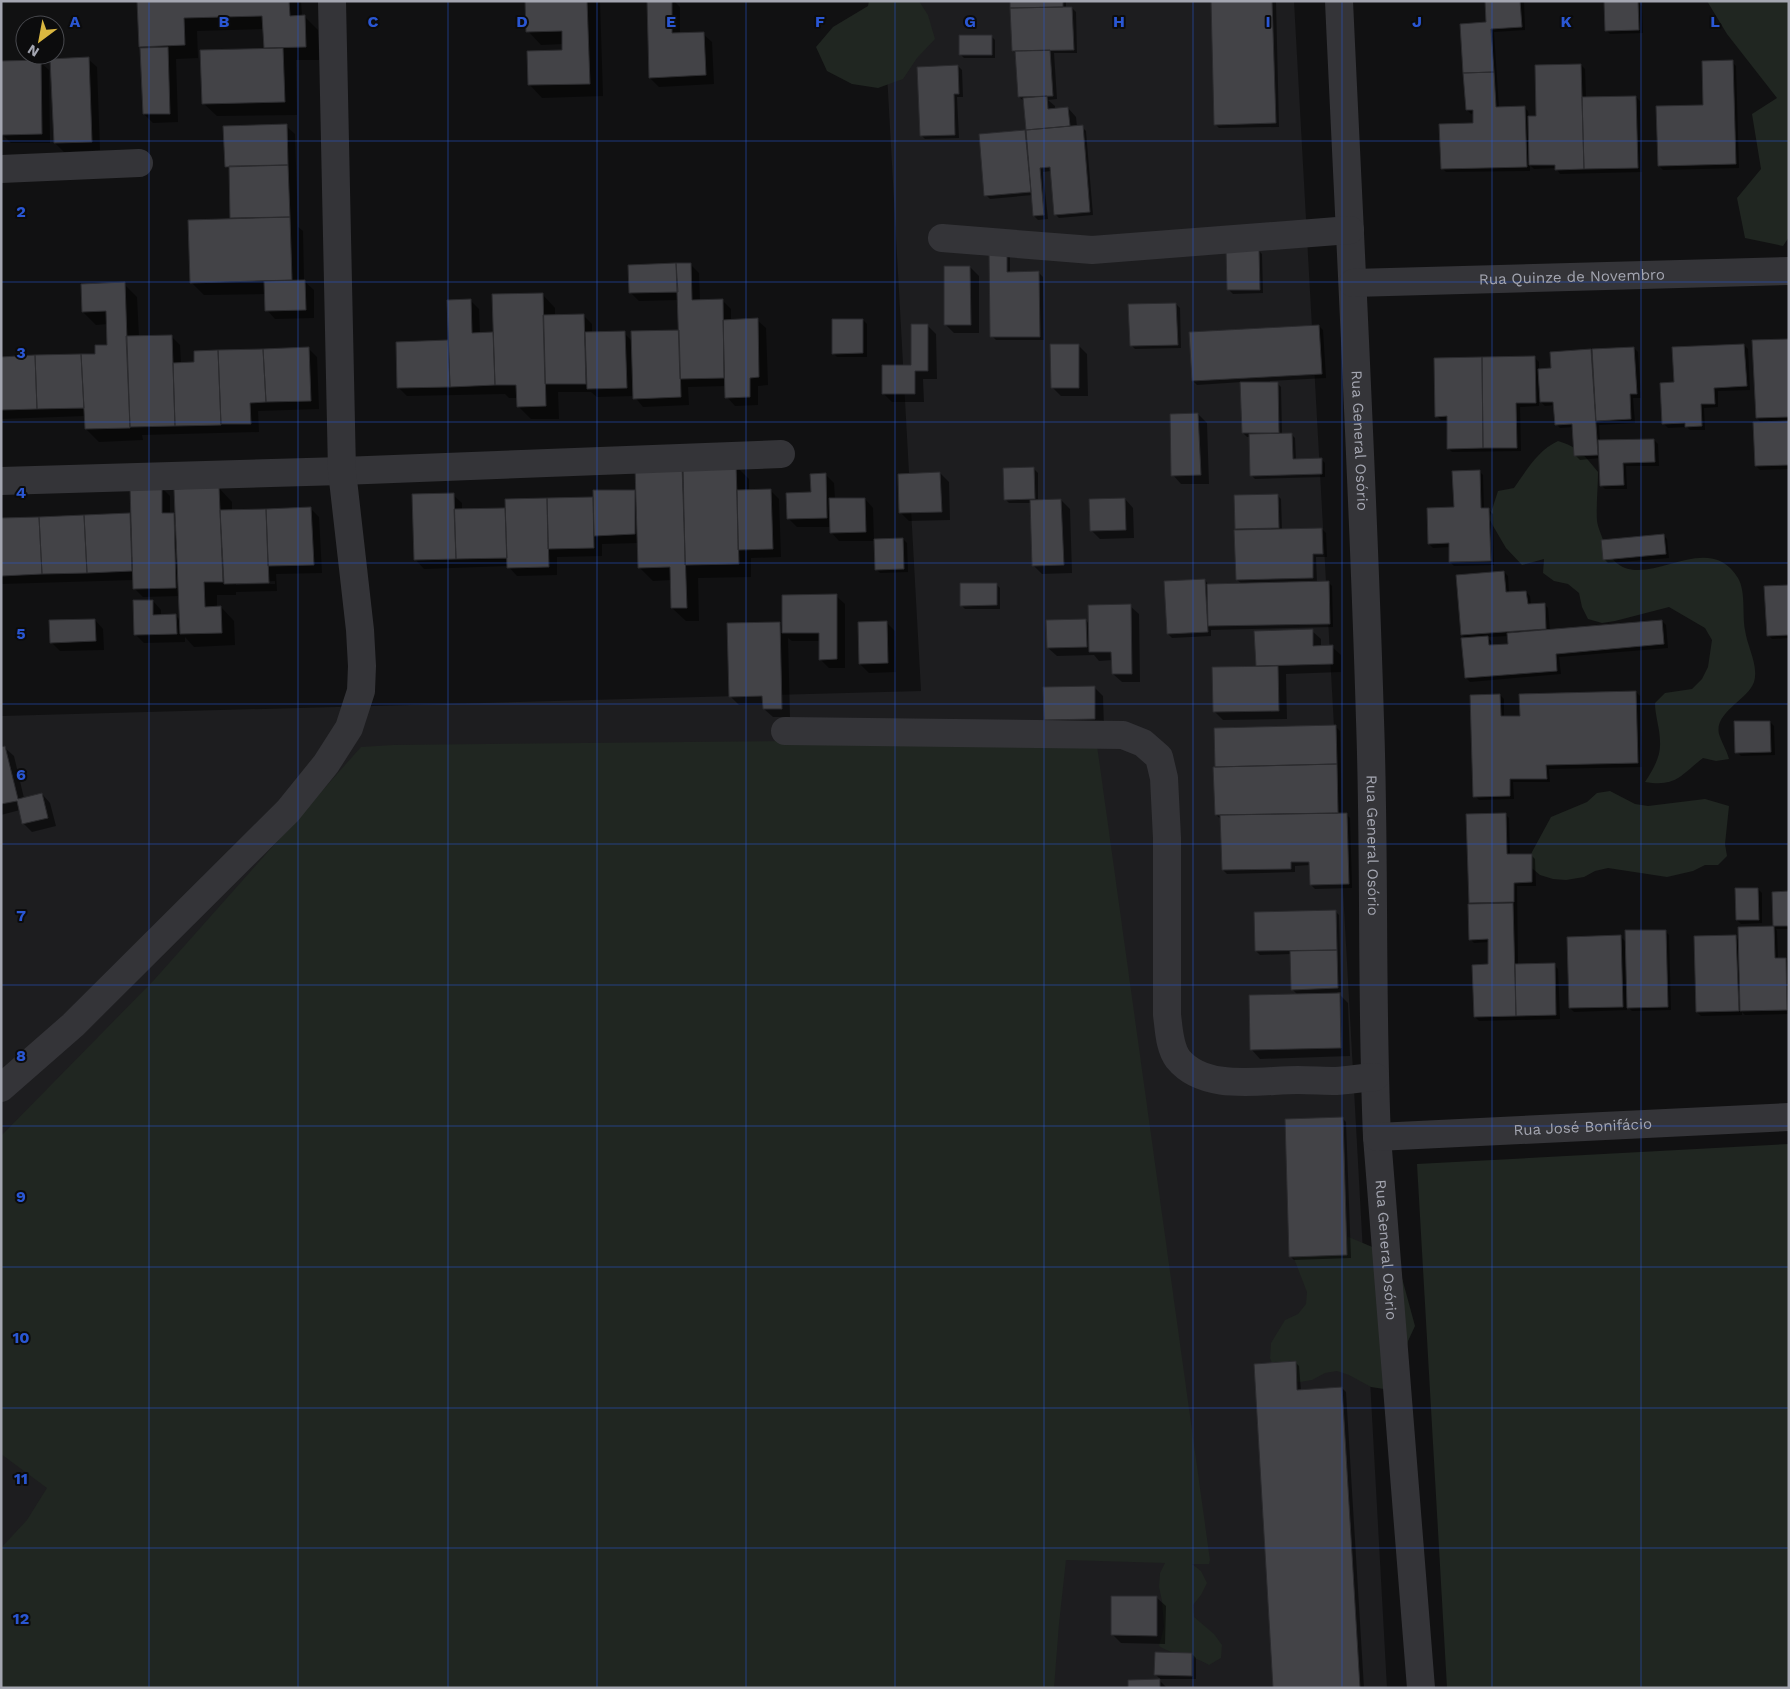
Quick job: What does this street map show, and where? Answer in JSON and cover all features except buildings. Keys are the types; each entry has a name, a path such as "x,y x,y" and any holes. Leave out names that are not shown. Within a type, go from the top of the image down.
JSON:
{"street":[{"path":"1,1088 73,1026 288,811 326,764 349,728 361,691 360,630 342,471 332,1"},
{"name":"Rua General Osório","path":"1339,1 1354,283 1371,722 1374,1077 1377,1137 1421,1688"},
{"path":"1,169 139,163"},
{"path":"942,238 1092,250 1350,230"},
{"name":"Rua Quinze de Novembro","path":"1354,283 1789,271"},
{"path":"1,481 342,471 781,454"},
{"path":"785,731 1123,735 1143,743 1159,757 1164,778 1167,838 1167,1015 1171,1042 1177,1057 1188,1068 1204,1076 1232,1082 1335,1081 1374,1077"},
{"name":"Rua José Bonifácio","path":"1377,1137 1789,1117"}],"shaded area":[{"path":"869,1 919,1 928,15 935,39 917,58 903,79 878,88 852,84 827,71 816,47 833,27 868,6"},
{"path":"883,1 1294,1 1387,1688 1,1688 1,716 921,691"},
{"path":"1707,1 1789,1 1789,237 1783,246 1745,238 1737,198 1761,169 1752,114 1777,98 1727,34"},
{"path":"1558,441 1576,449 1598,472 1598,524 1604,543 1616,562 1631,569 1648,569 1687,560 1706,558 1723,563 1738,578 1743,596 1746,636 1754,663 1755,676 1751,689 1726,713 1719,726 1719,734 1729,759 1716,761 1703,758 1677,779 1664,783 1645,782 1656,763 1660,747 1655,703 1665,693 1692,689 1702,679 1708,667 1712,640 1705,628 1669,607 1602,623 1588,619 1582,607 1579,593 1568,584 1554,581 1543,573 1544,559 1522,565 1506,548 1489,519 1498,491 1514,488 1538,456"},
{"path":"1096,738 1210,1560 1209,1564 1192,1564 1201,1571 1207,1583 1193,1605 1194,1617 1214,1634 1222,1645 1221,1658 1209,1665 1159,1646 1164,1627 1159,1587 1160,1573 1165,1563 1066,1560 1054,1688 1,1688 1,1548 27,1520 47,1488 1,1454 1,1136 154,980 361,747 393,745"},
{"path":"1610,791 1635,804 1648,806 1705,799 1729,806 1725,844 1727,856 1718,865 1705,865 1693,871 1667,877 1608,868 1595,871 1584,877 1566,880 1553,879 1540,875 1528,865 1532,852 1551,817 1587,802 1597,793"},
{"path":"1789,1144 1789,1688 1447,1688 1417,1164"},
{"path":"1337,1232 1377,1249 1399,1267 1415,1326 1408,1341 1403,1370 1384,1389 1371,1387 1337,1371 1325,1373 1312,1380 1300,1382 1287,1380 1274,1369 1270,1358 1271,1343 1285,1320 1298,1314 1306,1304 1307,1292 1293,1256"}]}
